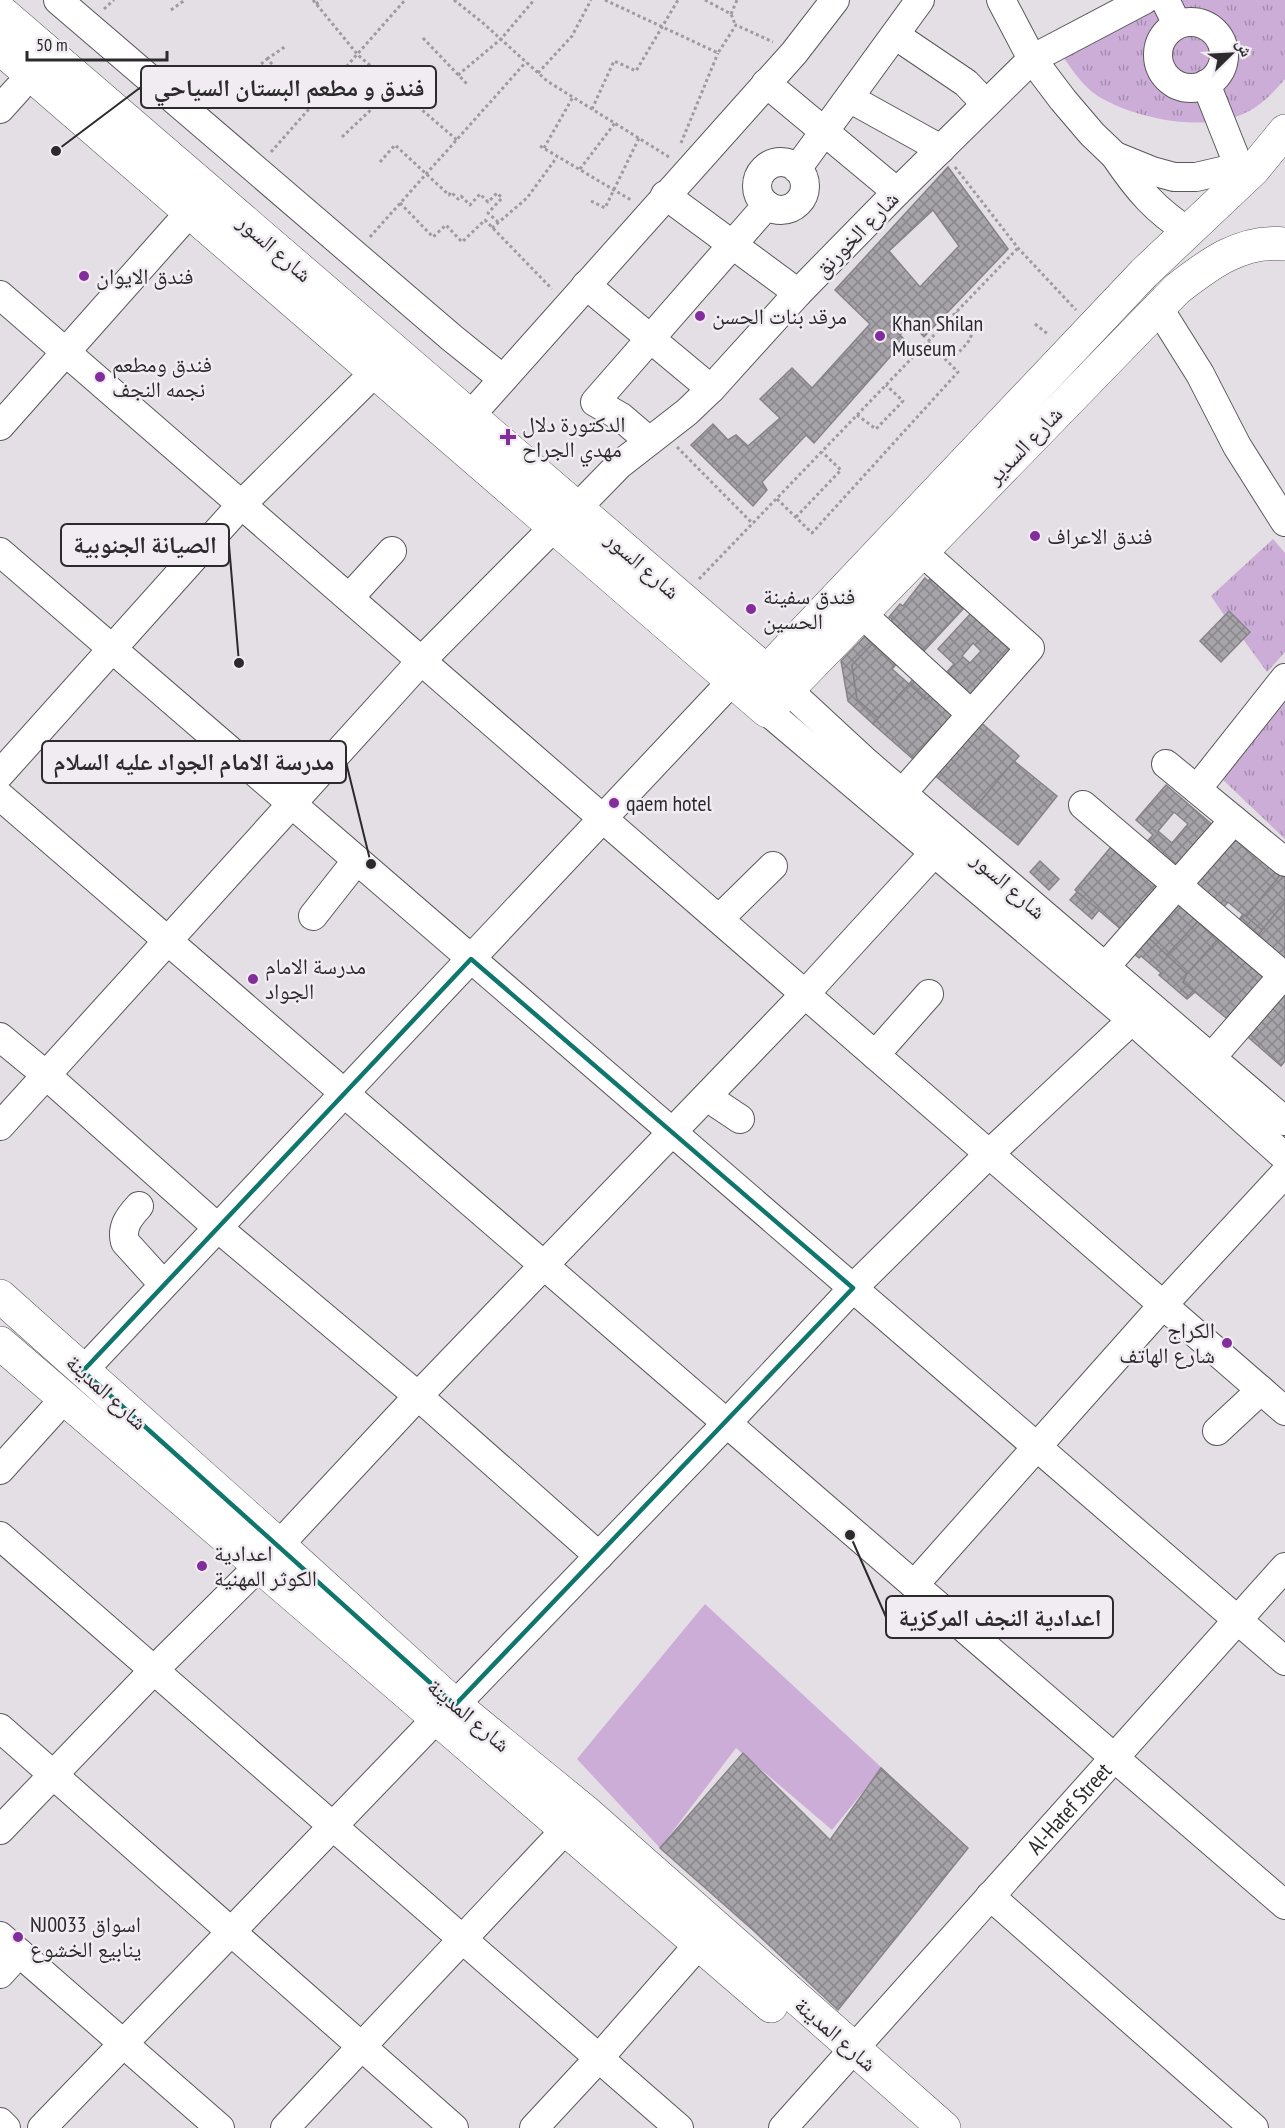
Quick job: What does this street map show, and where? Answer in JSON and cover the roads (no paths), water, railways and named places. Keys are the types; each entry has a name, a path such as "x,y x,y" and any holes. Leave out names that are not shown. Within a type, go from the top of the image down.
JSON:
{"main road":[{"name":"شارع السور","path":"0,11 470,416 565,518 760,689"},
{"name":"شارع السور","path":"0,48 375,372 565,518 681,598 760,689"},
{"name":"شارع السدير","path":"760,689 861,613 921,551 1092,327 1144,273 1253,170 1285,131"},
{"name":"شارع السدير","path":"760,689 1007,440 1202,269 1227,254 1250,246 1285,244"},
{"name":"شارع المدينة","path":"0,1296 83,1371 269,1556 446,1712 565,1830 699,1944 944,2128"},
{"name":"شارع المدينة","path":"0,1343 64,1399 269,1556"},
{"name":"شارع المدينة","path":"446,1712 587,1813 846,2056 913,2128"}],"street":[{"path":"58,0 452,338 503,379"},
{"path":"470,416 658,203 682,164 794,53 835,0"},
{"path":"655,436 595,402 767,205 762,200 757,185 762,171 775,163 790,164 797,169 920,0"},
{"path":"1001,0 1032,59 1063,100 1092,134 1115,156 1147,198 1164,215 1189,232"},
{"name":"شارع الخورنق","path":"0,1126 421,661 565,518 619,465 687,412 711,389 798,293 1032,59 1144,0"},
{"path":"1171,12 1203,24 1213,30 1220,39 1224,49 1221,69 1206,84 1196,88 1175,84 1161,69 1158,58 1159,46 1171,12"},
{"path":"895,35 966,83 986,104"},
{"path":"766,83 897,192"},
{"path":"1115,156 1174,177 1196,177 1239,167 1206,84"},
{"path":"849,98 940,149"},
{"path":"658,203 732,246 798,293"},
{"path":"0,426 64,351 189,213"},
{"path":"0,295 1285,1411"},
{"path":"577,295 651,338 711,389"},
{"path":"1158,307 1200,374 1238,446 1285,522"},
{"path":"0,774 241,505 375,372"},
{"path":"349,598 392,551"},
{"path":"902,793 1030,648 921,551"},
{"path":"0,552 1285,1661"},
{"path":"861,613 971,714"},
{"path":"1197,789 1285,678"},
{"path":"83,1371 603,819 760,689"},
{"name":"شارع السور","path":"760,689 859,774 933,854 1132,1020 1285,1157"},
{"path":"1166,764 1285,862"},
{"name":"شارع السور","path":"859,774 902,793 1285,1121"},
{"path":"0,796 1285,1905"},
{"path":"1083,805 1284,976 1211,1058"},
{"path":"1105,967 1234,820"},
{"path":"0,1830 154,1670 269,1556 418,1396 708,1097 933,854"},
{"path":"313,916 357,860"},
{"path":"719,919 773,866"},
{"path":"875,1055 929,994"},
{"path":"42,2128 727,1423 853,1288 989,1154 1132,1020"},
{"path":"0,1037 218,1228 418,1396 598,1556"},
{"path":"708,1097 740,1119"},
{"path":"914,1585 1163,1305 1285,1173"},
{"path":"139,1206 129,1218 123,1233 125,1242 163,1284"},
{"path":"1217,1431 1261,1390"},
{"path":"0,1470 64,1399"},
{"path":"0,1536 680,2128"},
{"name":"Al-Hatef Street","path":"783,2128 1285,1567"},
{"path":"0,1728 454,2128"},
{"path":"285,2128 565,1830"},
{"path":"990,1896 1254,2128"},
{"path":"534,2128 699,1944"},
{"path":"0,1974 10,1945 220,2128"},
{"path":"0,2122 6,2128"}],"place":[{"name":"فندق و مطعم البستان السياحي","path":"56,151"},
{"name":"فندق الايوان","path":"84,276"},
{"name":"مرقد بنات الحسن","path":"700,316"},
{"name":"Khan Shilan Museum","path":"880,336"},
{"name":"فندق ومطعم نجمه النجف","path":"100,377"},
{"name":"الدكتورة دلال مهدي الجراح","path":"508,437"},
{"name":"فندق الاعراف","path":"1035,536"},
{"name":"فندق سفينة الحسين","path":"751,609"},
{"name":"الصيانة الجنوبية","path":"239,663"},
{"name":"qaem hotel","path":"614,803"},
{"name":"مدرسة الامام الجواد عليه السلام","path":"371,864"},
{"name":"مدرسة الامام الجواد","path":"253,979"},
{"name":"الكراج شارع الهاتف","path":"1227,1343"},
{"name":"اعدادية النجف المركزية","path":"850,1535"},
{"name":"اعدادية الكوثر المهنية","path":"202,1566"},
{"name":"NJ0033 اسواق ینابیع الخشوع","path":"18,1937"}]}
